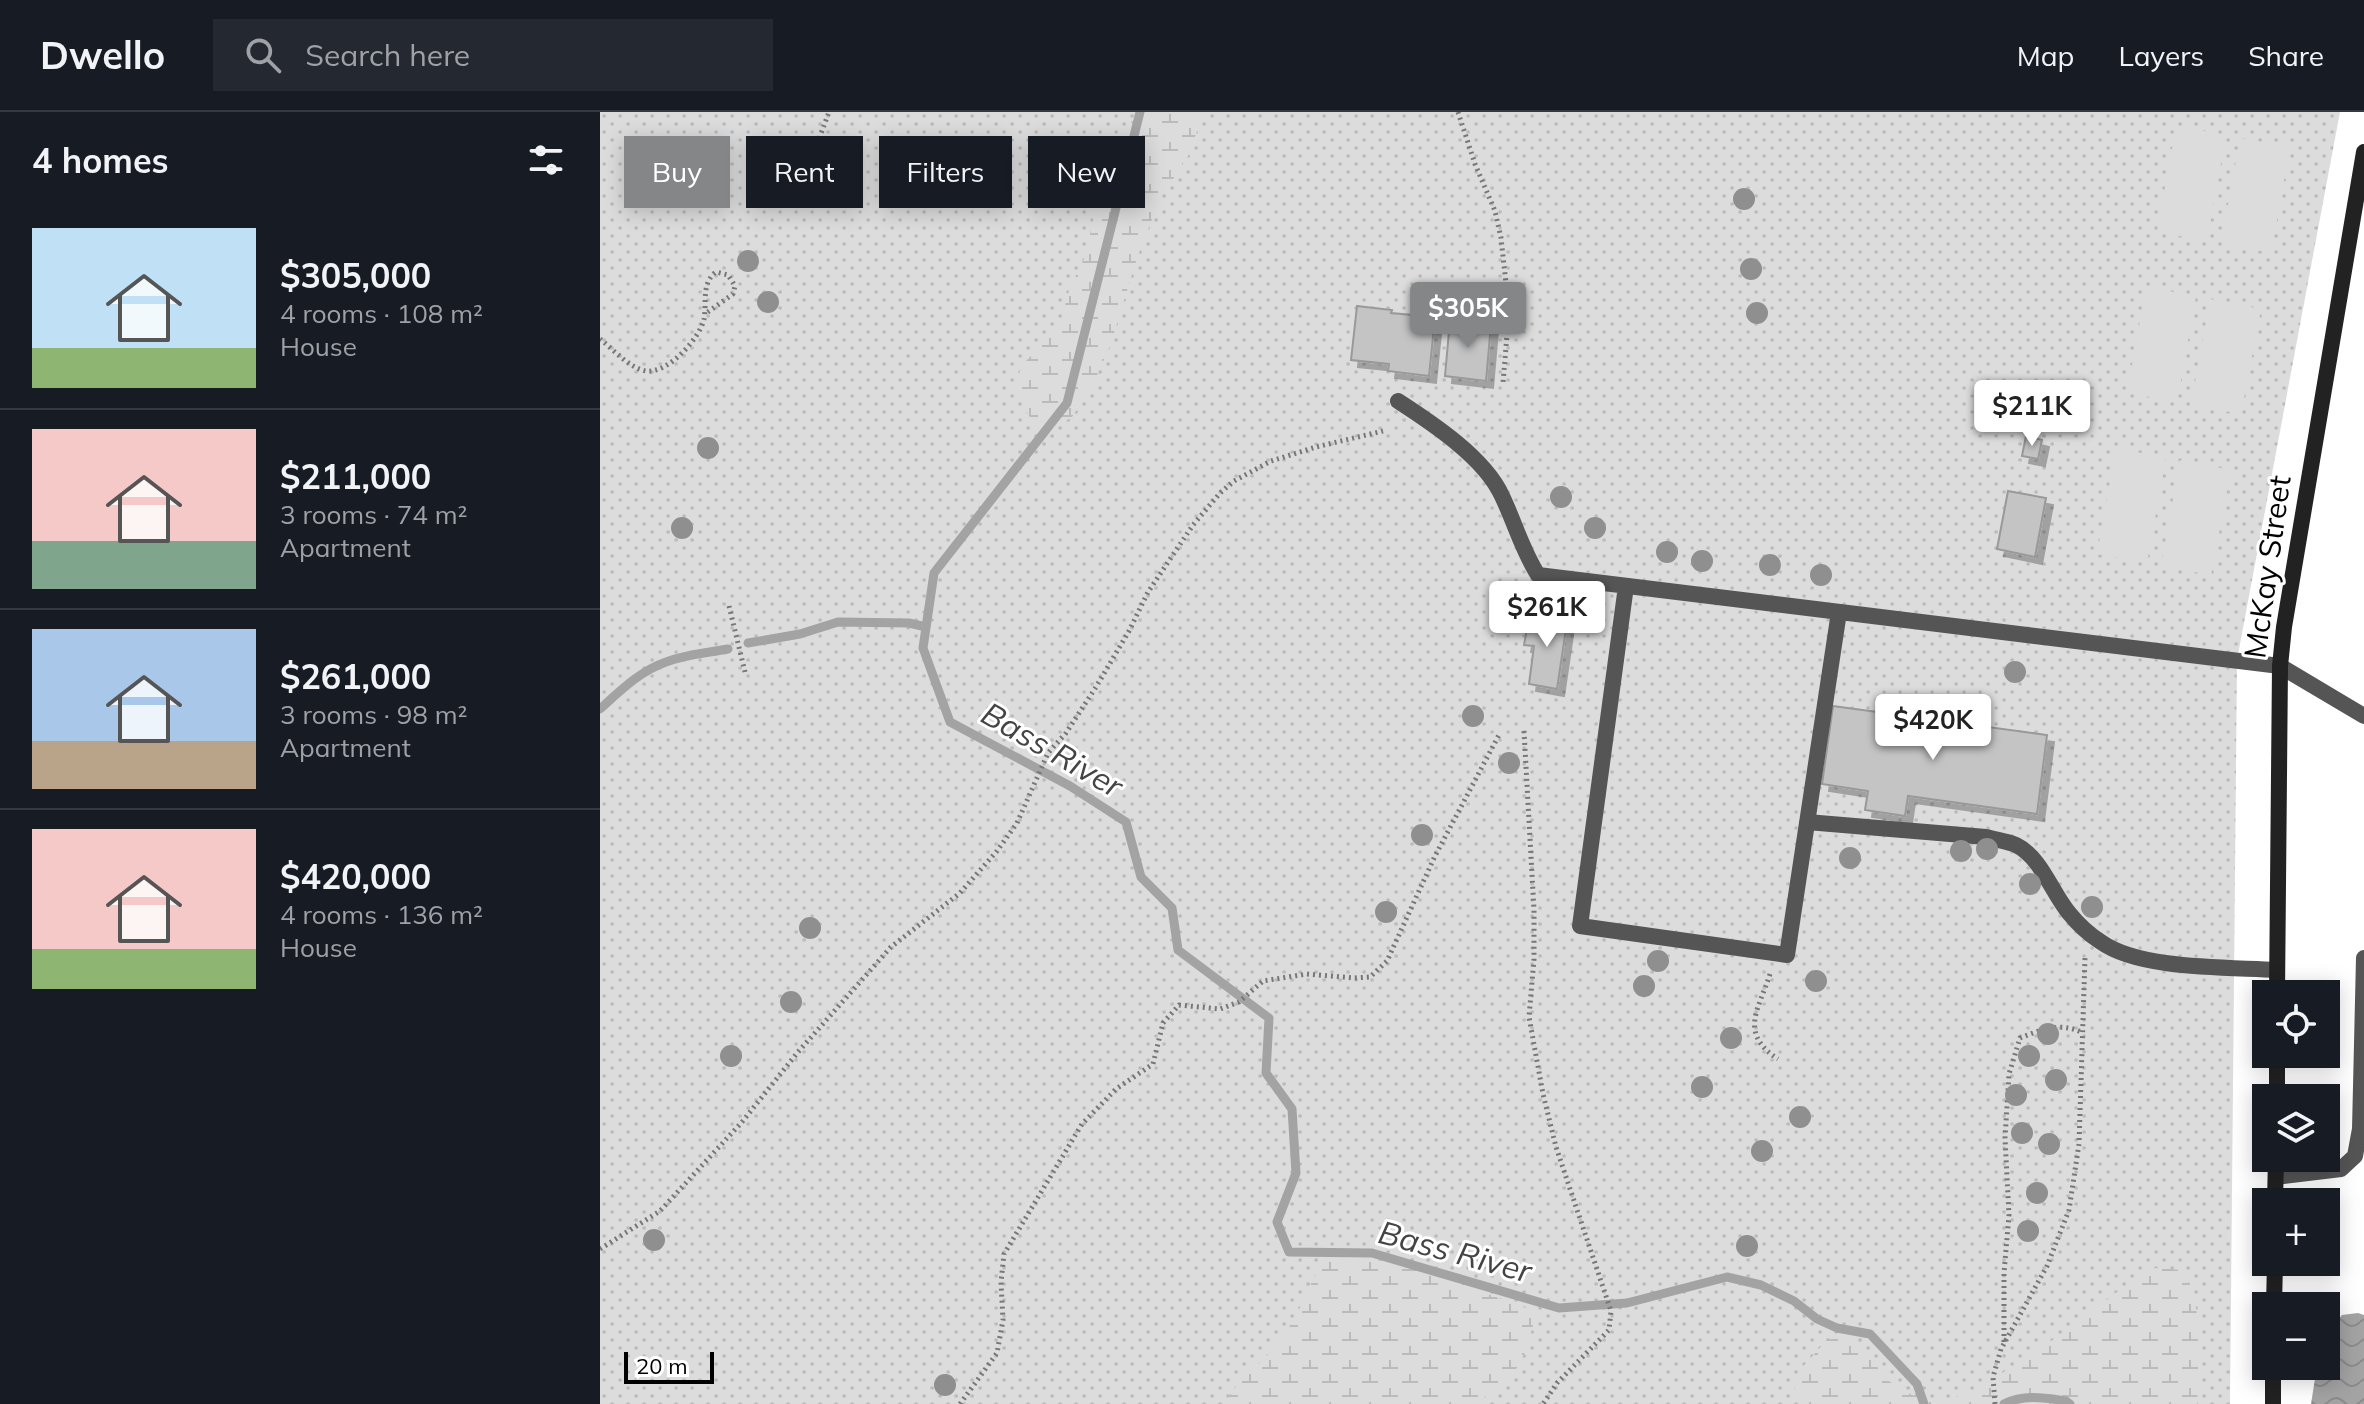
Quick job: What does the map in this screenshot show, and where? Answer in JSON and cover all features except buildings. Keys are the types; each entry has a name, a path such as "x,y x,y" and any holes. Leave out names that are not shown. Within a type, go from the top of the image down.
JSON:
{"main road":[{"name":"McKay Street","path":"2277,980 2280,666 2308,479 2364,152"},
{"path":"2276,1172 2276,1188"},
{"path":"2273,1380 2273,1404"}],"street":[{"path":"1398,401 1433,424 1486,471 1501,493 1523,551 1538,575 2280,666 2364,716"},
{"path":"1626,586 1580,926 1776,954 1787,955 1839,612"},
{"path":"1807,822 1986,837 2015,845 2030,854 2070,914 2102,943 2120,952 2142,959 2184,964 2277,970"},
{"path":"2276,1177 2341,1169 2355,1156 2360,1129 2364,958"}],"path":[{"path":"820,136 829,112"},
{"path":"1458,112 1495,211 1501,238 1509,291 1503,383"},
{"path":"600,339 623,359 642,370 655,371 676,358 701,329 710,276 716,272 728,275 735,286 733,294 705,314"},
{"path":"600,1249 660,1211 742,1122 798,1052 891,947 960,893 997,851 1017,823 1048,753 1066,733 1096,687 1148,592 1193,525 1220,493 1234,481 1271,461 1383,431"},
{"path":"729,606 745,672"},
{"path":"1524,731 1534,910 1529,1017 1556,1147 1611,1311 1609,1330 1557,1383 1543,1404"},
{"path":"960,1404 997,1353 1003,1320 1001,1282 1004,1254 1082,1124 1116,1089 1153,1064 1163,1023 1179,1005 1220,1009 1239,1002 1263,981 1307,974 1370,977 1387,961 1435,856 1500,733"},
{"path":"1995,1404 1995,1365 2047,1266 2069,1210 2079,1144 2085,949"},
{"path":"1776,954 1754,1020 1760,1047 1778,1059"},
{"path":"2004,1343 2004,1273 2009,1215 2005,1138 2012,1058 2020,1038 2060,1027 2071,1027 2081,1032"}],"green space":[{"path":"600,112 2340,112 2237,660 2230,1404 600,1404"},
{"path":"1136,112 1204,112 1188,156 1160,199 1137,258 1110,346 1093,384 1072,417 1044,434 1036,428 1013,388 1023,364 1059,327 1070,287 1085,257 1096,208 1145,208 1145,136 1125,136"},
{"path":"2176,126 2226,135 2207,241 2157,232"},
{"path":"2240,138 2290,147 2271,253 2221,243"},
{"path":"2146,287 2196,296 2177,402 2127,393"},
{"path":"2210,299 2261,309 2241,414 2191,405"},
{"path":"2116,448 2166,458 2147,563 2097,554"},
{"path":"2180,460 2231,470 2211,575 2161,566"},
{"path":"1324,1254 1379,1260 1420,1269 1537,1311 1520,1363 1509,1378 1480,1404 1226,1404 1235,1388 1274,1348 1290,1326"},
{"path":"2156,1268 2182,1270 2194,1301 2199,1335 2197,1404 1804,1404 1790,1381 1827,1340 1848,1336 1867,1353 1887,1380 1912,1395 1932,1401 1949,1400 1984,1385 2065,1332 2134,1279"}],"water":[{"path":"2342,1315 2364,1315 2364,1404 2311,1404 2315,1380 2340,1380"}],"waterway":[{"name":"Bass River","path":"1140,112 1067,403 934,573 923,648 950,722 1070,786 1126,822 1141,877 1172,908 1178,950 1269,1018 1266,1073 1292,1109 1296,1173 1277,1222 1289,1252 1372,1253 1559,1308 1627,1303 1727,1277 1761,1285 1837,1328 1870,1334 1917,1384 1924,1404"},
{"path":"748,643 800,634 838,622 909,623 926,627"},
{"path":"600,709 631,682 657,666 682,657 728,649"},
{"name":"Bass River","path":"2004,1404 2035,1398 2070,1404"}]}
